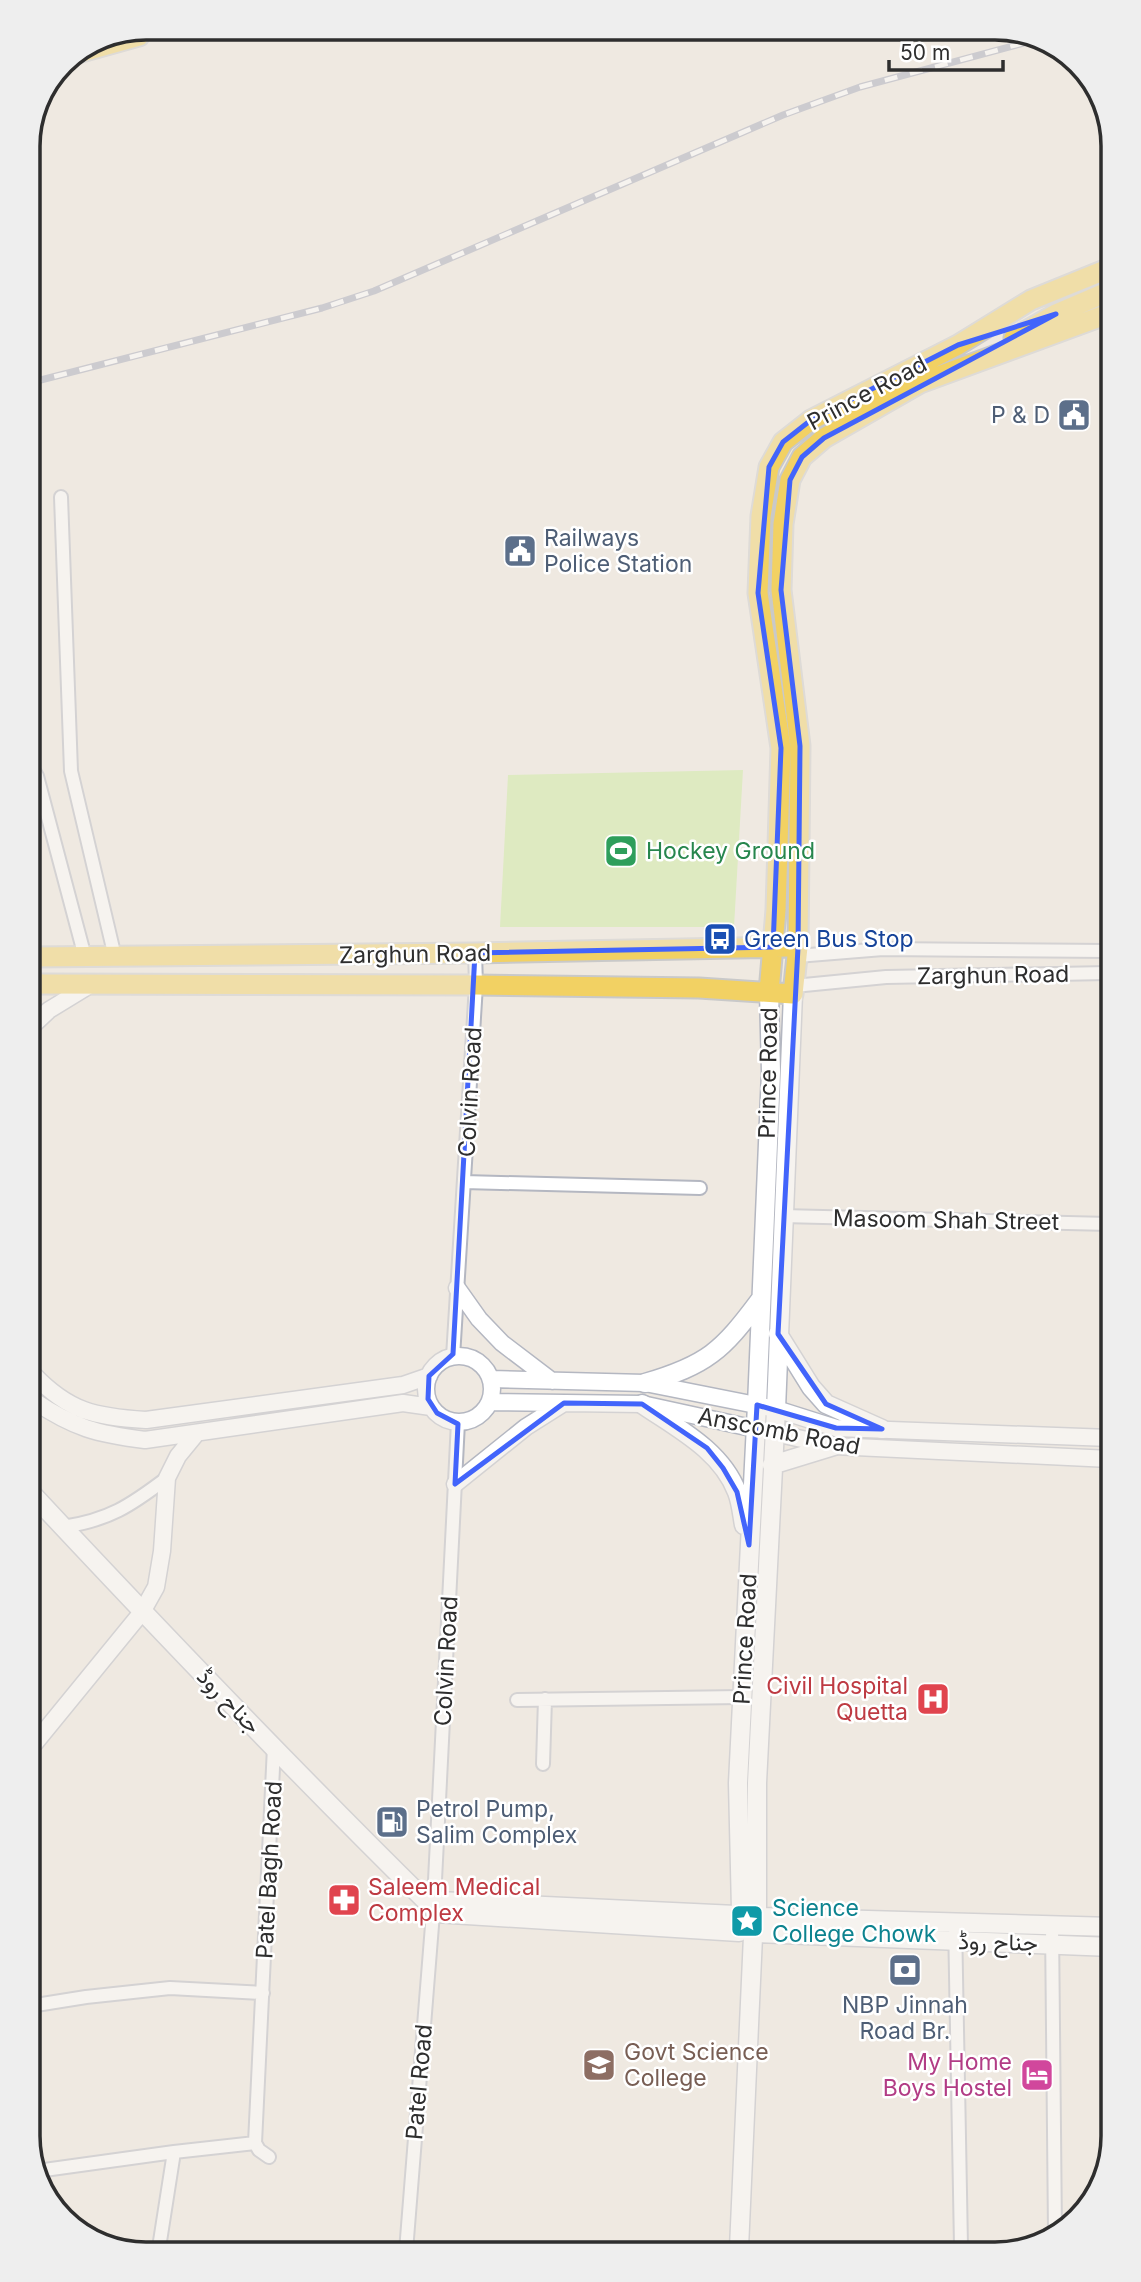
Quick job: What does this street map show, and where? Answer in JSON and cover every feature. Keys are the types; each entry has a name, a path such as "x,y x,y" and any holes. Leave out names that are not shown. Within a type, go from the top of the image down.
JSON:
{"main road":[{"path":"958,345 1031,300 1101,272"},
{"path":"958,345 1056,314 1101,295"},
{"path":"970,363 1056,314"},
{"path":"970,363 1101,316"},
{"name":"Prince Road","path":"749,1922 738,1783 771,1072 769,992 781,748 758,593 761,516 769,467 783,442 811,420 958,345"},
{"name":"Prince Road","path":"739,2242 749,1922 776,1409 793,990 798,951 800,746 781,590 783,524 790,480 802,457 824,438 920,383 970,363"},
{"name":"Zarghun Road","path":"40,957 773,947 798,951"},
{"name":"Zarghun Road","path":"40,984 476,985 699,988 769,992 793,990"},
{"path":"645,1383 679,1373 707,1359 733,1336 760,1300"},
{"path":"779,1334 811,1387 826,1404 882,1429"},
{"path":"642,1404 706,1448 723,1468 737,1492 749,1545"},
{"path":"772,1465 834,1446"},
{"name":"جناح روڈ","path":"40,1503 297,1774 433,1906 749,1922 954,1941 1101,1928"},
{"name":"جناح روڈ","path":"749,1922 955,1921 1052,1934 1101,1945"}],"street":[{"path":"61,497 71,771 115,957"},
{"path":"40,787 85,957"},
{"name":"Zarghun Road","path":"798,951 1101,951"},
{"name":"Colvin Road","path":"453,1357 476,985 475,953"},
{"name":"Zarghun Road","path":"793,990 886,977 1101,973"},
{"path":"40,1018 90,985"},
{"path":"464,1182 700,1188"},
{"name":"Masoom Shah Street","path":"782,1216 1101,1224"},
{"path":"457,1288 479,1319 502,1342 552,1381"},
{"path":"453,1357 469,1357 476,1361 491,1379 493,1387 490,1402 480,1415 466,1422 443,1418 432,1407 427,1391 429,1376 439,1363 453,1357"},
{"path":"40,1381 49,1391 74,1406 106,1417 146,1420 403,1385 429,1376"},
{"name":"Anscomb Road","path":"491,1379 645,1383 776,1409 836,1427 1101,1438"},
{"name":"Anscomb Road","path":"490,1402 642,1404 834,1446 1101,1459"},
{"path":"455,1484 515,1435 564,1403"},
{"path":"40,1405 62,1420 103,1435 145,1440 403,1404 432,1407"},
{"name":"Colvin Road","path":"433,1906 458,1422"},
{"path":"40,1737 142,1612 156,1587 162,1551 167,1478 195,1434"},
{"path":"62,1527 90,1523 118,1512 167,1478"},
{"path":"517,1700 742,1698"},
{"path":"543,1765 544,1699"},
{"name":"Patel Bagh Road","path":"255,2143 274,1747"},
{"name":"Patel Road","path":"407,2242 433,1906"},
{"path":"955,1921 961,2242"},
{"path":"1052,1934 1055,2223"},
{"name":"Patel Bagh Road","path":"40,2004 170,1988 263,1993"},
{"path":"46,2170 255,2143 268,2157"},
{"path":"160,2242 174,2152"}],"highlighted area":[{"path":"1056,314 824,438 802,457 790,480 781,590 800,746 798,947 778,1334 826,1404 882,1429 836,1428 757,1405 749,1545 737,1492 723,1468 707,1448 642,1404 564,1403 455,1484 458,1424 437,1413 428,1399 429,1376 453,1354 475,953 773,947 781,748 758,593 769,467 783,442 811,420 958,345"}],"green space":[{"name":"Hockey Ground","path":"743,770 734,927 500,927 508,775"}],"railway":[{"path":"40,380 322,308 374,291 783,115 860,87 1021,44"}],"place":[{"name":"P & D","path":"1074,415"},
{"name":"Railways Police Station","path":"520,551"},
{"name":"Hockey Ground","path":"621,851"},
{"name":"Green Bus Stop","path":"720,939"},
{"name":"Civil Hospital Quetta","path":"933,1699"},
{"name":"Petrol Pump, Salim Complex","path":"392,1822"},
{"name":"Saleem Medical Complex","path":"344,1900"},
{"name":"Science College Chowk","path":"747,1921"},
{"name":"NBP Jinnah Road Br.","path":"905,1970"},
{"name":"Govt Science College","path":"599,2065"},
{"name":"My Home Boys Hostel","path":"1037,2075"}]}
